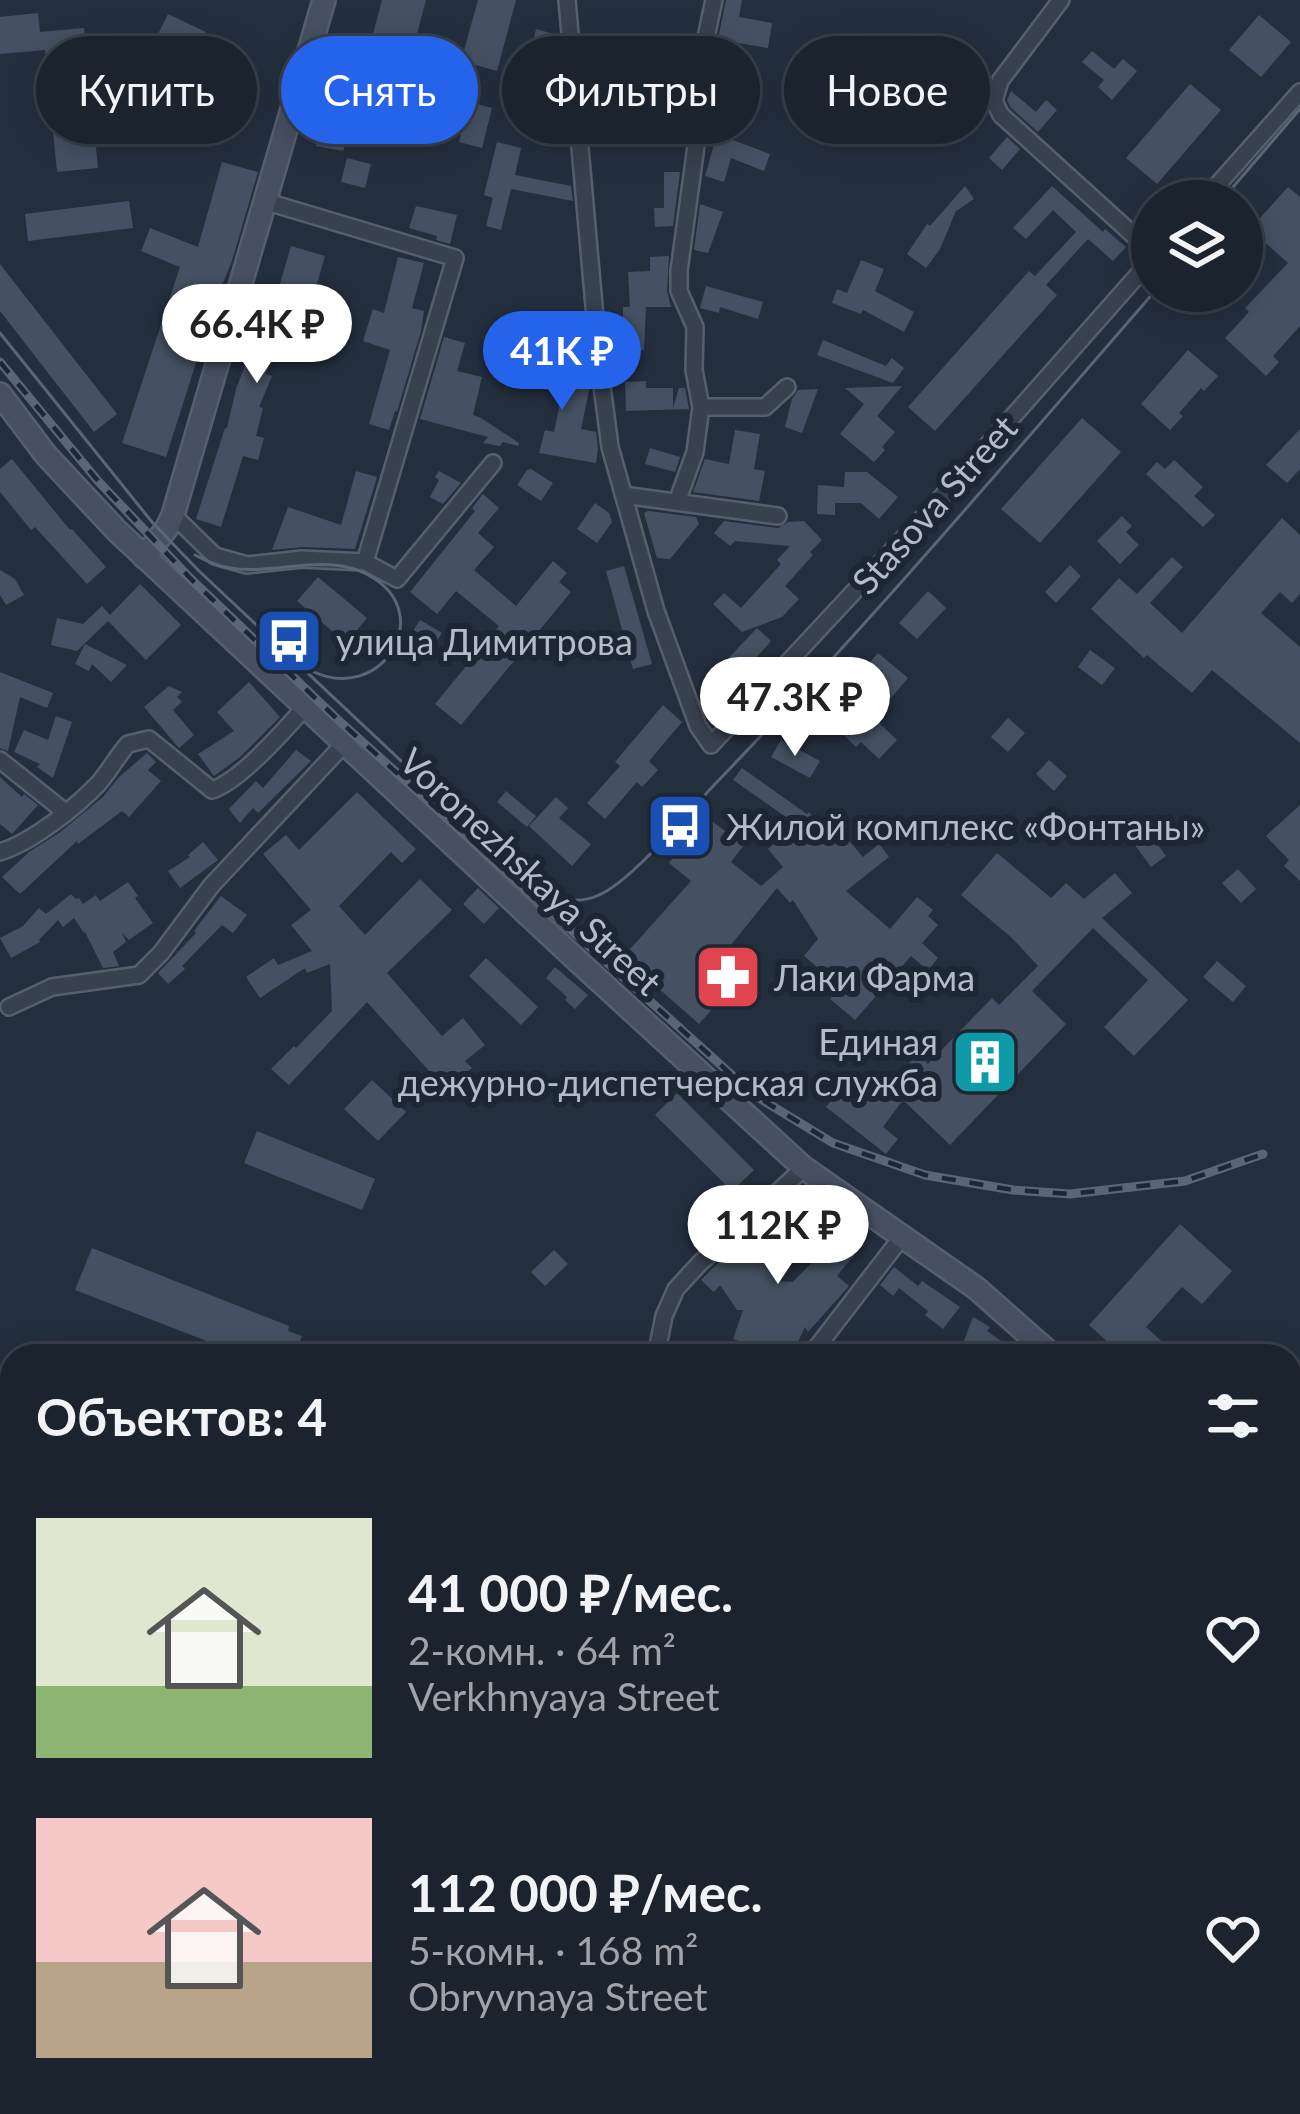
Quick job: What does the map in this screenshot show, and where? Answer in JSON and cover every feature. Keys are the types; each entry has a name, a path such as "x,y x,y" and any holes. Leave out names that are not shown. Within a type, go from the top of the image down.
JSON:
{"street":[{"path":"144,557 173,515 324,0"},
{"path":"567,0 599,363 610,447 623,495 778,516"},
{"path":"677,502 695,452 701,407 694,370 695,327 679,291 679,271 696,146 695,89 714,0"},
{"path":"1061,0 1000,81 994,101 1001,115 1131,236"},
{"path":"1222,180 1300,92"},
{"path":"264,201 455,258 365,562"},
{"name":"Stasova Street","path":"623,495 656,611 698,726 711,745 932,508 1131,280"},
{"path":"701,407 765,407 788,387"},
{"name":"Voronezhskaya Street","path":"0,394 46,455 144,557 804,1168 976,1288 1039,1344"},
{"path":"173,515 214,556 248,565 302,559 365,562 397,579 493,463"},
{"path":"0,852 17,847 65,812 100,782 128,744 149,739 212,790 225,786 305,707"},
{"path":"9,1007 52,987 139,975 211,886 345,743"},
{"path":"0,760 65,812"},
{"path":"658,1344 676,1289 804,1168"},
{"path":"819,1344 902,1238"}],"building":[{"path":"382,0 426,0 416,36 373,34"},
{"path":"478,0 516,0 506,36 502,36 497,71 478,66 478,36 468,36"},
{"path":"726,0 742,0 739,17 772,23 768,48 760,47 760,36 719,36"},
{"path":"38,13 40,32 84,28 85,36 36,36 36,51 0,54 0,17"},
{"path":"168,14 206,32 204,36 157,36"},
{"path":"1259,15 1291,42 1261,77 1229,50"},
{"path":"1092,51 1114,69 1123,59 1137,71 1112,100 1098,87 1104,80 1082,62"},
{"path":"1190,84 1221,110 1160,180 1152,180 1126,158"},
{"path":"1011,91 1036,112 1046,100 1057,110 1038,132 1011,108 1007,100"},
{"path":"478,104 492,108 482,148 467,144 478,144"},
{"path":"1007,137 1020,149 1002,170 989,158"},
{"path":"497,142 521,148 515,175 571,186 573,201 511,189 501,230 486,226 493,198 484,195"},
{"path":"54,144 96,144 98,168 57,172"},
{"path":"317,144 346,144 343,151"},
{"path":"714,144 744,144 770,154 764,171 731,158 724,182 705,176"},
{"path":"347,158 371,164 365,188 341,182"},
{"path":"222,162 258,172 166,457 122,443 180,267 141,251 150,228 198,247"},
{"path":"664,172 680,172 673,226 655,227 654,208 664,208"},
{"path":"965,186 974,199 956,211 926,268 907,254 927,224"},
{"path":"1052,186 1126,247 1113,261 1088,239 1046,285 1057,295 935,431 908,407 1029,271 1035,276 1076,232 1053,210 1026,239 1013,228"},
{"path":"1288,187 1300,197 1300,326 1273,356 1279,362 1266,376 1225,338 1249,312 1263,312 1263,289 1288,263 1263,241 1263,215"},
{"path":"129,201 133,228 28,241 25,214"},
{"path":"700,204 723,212 708,253 694,250"},
{"path":"416,206 457,215 450,244 409,228"},
{"path":"291,246 325,256 311,304 293,299 266,374 272,376 259,407 263,408 256,436 264,438 258,460 243,456 221,527 196,519 236,389 267,310 272,311"},
{"path":"669,256 671,307 646,307 644,350 618,352 623,307 630,307 628,272 650,271 650,257"},
{"path":"398,257 424,263 412,308 424,311 389,430 369,424 390,350 363,341 373,309 384,313"},
{"path":"861,260 884,269 875,291 914,312 904,332 863,310 861,314 832,303 837,289 847,293"},
{"path":"0,264 117,414 94,432 0,311"},
{"path":"706,286 763,302 758,319 720,307 719,313 700,308"},
{"path":"444,337 465,343 457,371 482,377 473,415 518,446 483,443 488,437 420,419"},
{"path":"823,340 886,366 892,358 904,368 893,383 817,355"},
{"path":"1188,350 1218,376 1204,391 1201,388 1170,430 1141,404"},
{"path":"522,357 559,366 556,379 590,386 581,429 596,432 596,463 539,453 545,430 554,432 562,394 516,382"},
{"path":"646,381 646,388 673,388 673,408 679,388 685,388 689,409 626,411 625,382"},
{"path":"902,386 877,416 895,432 874,462 840,434 864,404 845,388"},
{"path":"818,389 802,433 785,427 798,390"},
{"path":"1082,418 1121,452 1040,543 1001,509"},
{"path":"1300,429 1300,469 1287,483 1266,465"},
{"path":"735,430 760,434 754,469 765,471 759,501 693,492 705,459 729,464"},
{"path":"650,448 680,457 675,472 645,464"},
{"path":"12,459 106,567 87,584 0,492 0,469"},
{"path":"1174,460 1203,487 1194,496 1215,515 1203,527 1146,474 1157,462 1165,469"},
{"path":"531,469 553,483 541,501 517,485"},
{"path":"356,471 377,477 355,549 272,550 288,507 341,525"},
{"path":"439,471 461,483 443,504 430,497"},
{"path":"845,472 867,472 898,497 879,519 861,503 835,503 835,515 817,514 818,485 844,487"},
{"path":"483,494 499,508 478,533 494,547 474,570 516,606 553,561 567,573 559,582 571,592 461,725 435,704 499,626 456,591 437,614 410,592 475,511 472,508"},
{"path":"595,503 609,513 612,522 597,543 577,529"},
{"path":"644,513 696,517 699,524 670,559 657,558"},
{"path":"1122,516 1132,526 1126,532 1139,545 1120,564 1097,541"},
{"path":"1282,518 1300,535 1300,594 1292,603 1280,592 1261,613 1300,647 1300,743 1212,670 1192,693 1147,655 1144,658 1091,609 1119,578 1137,594 1172,557 1183,567 1150,603 1182,633"},
{"path":"724,521 778,528 804,521 822,540 785,586 799,599 782,617 742,632 713,604 724,593 741,608 781,564 777,560 790,546 735,541 730,546 714,533"},
{"path":"1070,565 1081,576 1056,603 1045,592"},
{"path":"624,566 652,664 633,669 606,571"},
{"path":"0,570 15,579 24,595 6,605 0,595"},
{"path":"318,577 367,618 346,643 297,601"},
{"path":"140,584 181,625 146,660 108,621 77,651 51,645 57,618 83,624 102,606 110,615"},
{"path":"928,591 946,608 917,639 899,623"},
{"path":"420,620 442,633 430,652 408,639"},
{"path":"757,628 771,641 736,681 720,667"},
{"path":"85,644 127,665 111,682 92,664 89,671 75,664"},
{"path":"1090,650 1115,668 1102,685 1078,667"},
{"path":"878,653 908,678 874,718 897,740 879,759 861,742 856,747 824,716"},
{"path":"0,672 53,693 47,708 20,697 8,751 0,748"},
{"path":"249,682 280,717 214,776 198,754 234,731 217,712"},
{"path":"169,686 182,692 177,697 182,702 173,710 194,735 179,748 144,707"},
{"path":"663,705 682,722 649,761 658,770 642,787 637,782 605,819 587,803"},
{"path":"56,716 72,722 53,778 37,767 40,764 14,752 24,730 48,740"},
{"path":"1008,718 1025,733 1008,752 991,737"},
{"path":"781,740 820,761 810,778 771,757"},
{"path":"296,750 311,761 258,813 253,808 240,823 229,809 256,781 263,788"},
{"path":"147,753 156,762 148,770 161,781 129,817 122,811 77,841 20,894 2,877 103,797"},
{"path":"1049,760 1067,776 1054,791 1036,774"},
{"path":"742,768 809,812 826,831 834,824 863,857 879,844 889,857 846,891 890,929 917,897 933,910 928,916 938,925 922,943 938,958 928,970 911,956 855,1020 830,999 841,987 804,956 818,939 793,900 790,903 777,888 730,946 760,972 735,1000 727,992 699,1024 623,957 691,881 669,863 685,842 678,837 698,811 744,845 731,862 761,886 783,867 768,849 796,824 733,780"},
{"path":"0,777 38,805 12,834 0,824"},
{"path":"506,791 536,816 527,827 497,802"},
{"path":"357,792 416,849 402,863 391,852 339,906 365,935 420,879 452,910 387,973 442,1036 463,1018 485,1045 465,1061 472,1068 435,1101 418,1082 429,1071 367,1002 289,1085 271,1069 332,1011 330,964 307,973 305,968 260,998 246,977 274,958 278,965 312,951 291,925 311,910 263,854 286,835 299,850"},
{"path":"556,797 568,808 559,818 591,844 572,866 529,826"},
{"path":"1300,805 1300,881 1284,866 1289,860 1266,836"},
{"path":"1150,834 1166,856 1151,867 1135,845"},
{"path":"203,842 218,860 180,888 168,871"},
{"path":"997,853 1051,898 1066,883 1084,899 1115,873 1132,893 1102,918 1188,1000 1134,1056 1104,1027 1148,980 1093,928 1032,991 1066,1024 950,1145 903,1100 883,1127 898,1139 886,1154 826,1107 838,1092 844,1096 855,1082 876,1098 918,1054 928,1064 992,998 999,1005 1038,966 961,895"},
{"path":"1238,869 1256,889 1241,903 1222,883"},
{"path":"128,882 153,923 129,940 122,933 126,942 113,952 119,966 103,968 74,918 63,927 58,920 40,942 11,958 0,938 23,926 39,908 46,914 71,894 83,904 96,895 100,901"},
{"path":"478,888 499,908 484,924 463,904"},
{"path":"221,896 247,915 233,933 222,925 168,984 158,973 196,933"},
{"path":"486,958 538,1007 521,1025 469,976"},
{"path":"1217,961 1246,986 1233,1002 1203,977"},
{"path":"555,967 588,995 575,1009 546,978"},
{"path":"372,1080 406,1112 378,1141 344,1109"},
{"path":"677,1093 754,1170 732,1191 655,1115"},
{"path":"257,1131 375,1179 362,1210 244,1163"},
{"path":"788,1209 805,1231 762,1261 777,1281 793,1282 817,1257 822,1263 840,1242 855,1254 837,1276 849,1286 808,1332 805,1327 797,1344 748,1344 733,1339 743,1310 737,1310 720,1285 714,1292 701,1280"},
{"path":"1180,1224 1232,1271 1202,1304 1182,1287 1146,1327 1165,1344 1110,1344 1089,1325"},
{"path":"92,1248 289,1326 288,1331 302,1336 299,1344 214,1344 75,1290"},
{"path":"554,1250 568,1264 545,1286 531,1272"},
{"path":"894,1267 918,1286 922,1281 960,1307 943,1329 899,1288 893,1296 880,1285"},
{"path":"973,1317 1006,1344 963,1344"}],"tram line":[{"path":"1239,180 1300,109"},
{"path":"0,333 152,522 198,570 531,883 555,896 581,900 612,887 660,844 884,601 1137,312"},
{"path":"195,555 248,570 340,566 375,579 392,596 400,615 391,652 359,676 336,678 312,671"}],"railway":[{"path":"0,362 98,481 190,578 336,718 754,1095 833,1143 925,1175 1013,1190 1070,1194 1185,1181 1263,1154"}],"place":[{"name":"улица Димитрова","path":"289,641"},
{"name":"Жилой комплекс «Фонтаны»","path":"680,826"},
{"name":"Лаки Фарма","path":"728,977"},
{"name":"Единая дежурно-диспетчерская служба","path":"985,1062"}]}
